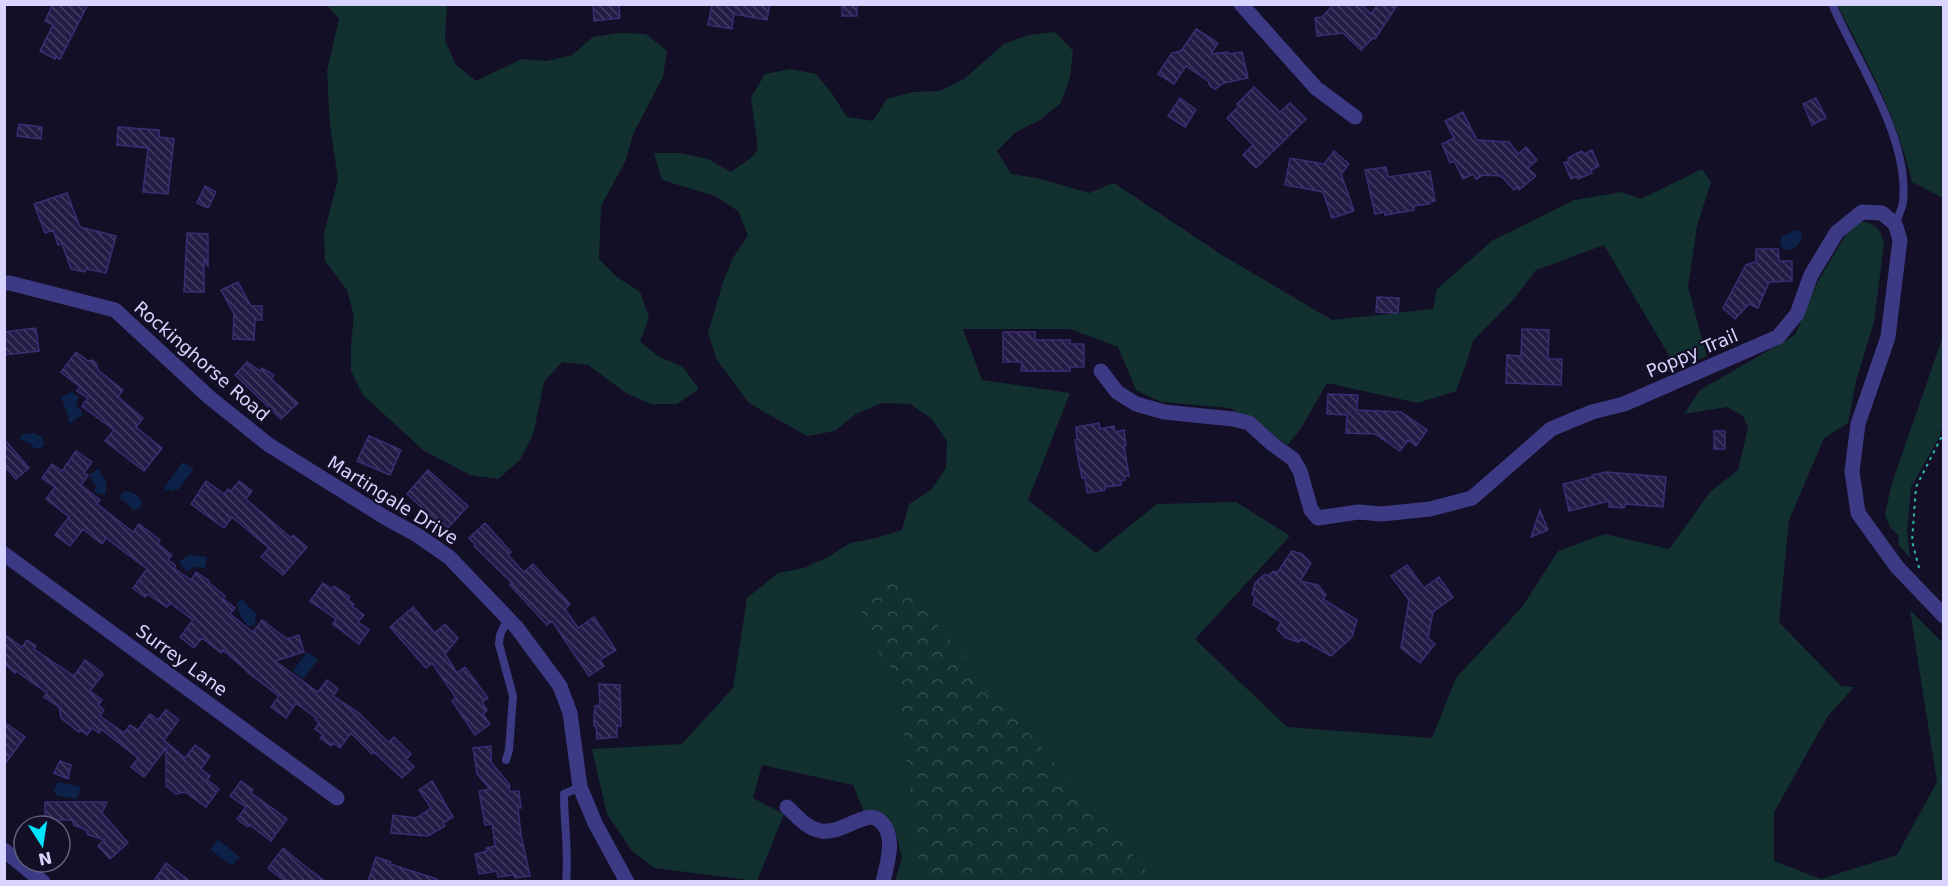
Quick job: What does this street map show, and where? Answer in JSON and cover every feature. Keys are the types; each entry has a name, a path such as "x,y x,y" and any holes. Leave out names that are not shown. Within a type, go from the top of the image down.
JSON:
{"street":[{"path":"1241,4 1316,88 1355,117"},
{"name":"Poppy Trail","path":"1101,371 1117,392 1136,404 1164,412 1233,419 1249,423 1293,459 1300,471 1311,510 1317,518 1358,512 1382,514 1430,509 1472,498 1551,429 1592,412 1624,404 1778,337 1797,314 1810,275 1837,231 1863,212 1882,213 1895,224"},
{"path":"1895,224 1900,240 1888,337 1858,424 1852,471 1858,513 1897,567 1944,616"},
{"name":"Rockinghorse Road","path":"4,283 115,310 209,397 269,445"},
{"name":"Martingale Drive","path":"269,445 449,557 508,618 560,686 570,712 580,787 595,823 627,882"},
{"name":"Surrey Lane","path":"4,554 337,798"},
{"path":"787,807 808,826 821,831 834,830 868,816 878,819 885,826 890,841 883,882"},
{"path":"4,850 43,882"}],"lane":[{"path":"1832,4 1896,140 1902,175 1903,204 1895,224"},
{"path":"506,760 509,750 513,696 499,644 500,635 508,618"},
{"path":"566,882 568,864 564,794 580,787"}],"path":[{"path":"1920,574 1912,541 1916,487 1944,432"}],"green space":[{"path":"327,5 447,5 445,41 456,65 476,81 522,59 547,61 572,55 593,37 618,33 646,34 667,51 663,77 633,134 626,160 601,206 599,259 617,277 640,292 649,317 640,342 660,357 683,367 699,389 677,404 651,404 626,393 588,365 562,362 544,382 533,435 520,460 498,479 470,475 423,450 363,395 351,371 354,316 347,290 325,261 324,234 338,179 330,125 327,71 339,19"},
{"path":"1837,5 1943,5 1943,198 1912,182 1890,114"},
{"path":"1055,32 1073,51 1070,77 1061,103 1040,120 1016,132 997,151 1011,174 1037,178 1089,193 1114,183 1222,255 1332,320 1433,309 1437,289 1493,240 1575,200 1622,192 1641,199 1702,169 1711,182 1697,226 1688,287 1707,357 1674,364 1604,245 1536,270 1514,299 1473,341 1456,391 1418,403 1327,383 1301,428 1288,445 1230,408 1161,402 1136,390 1118,347 1070,329 963,329 982,380 1070,393 1028,500 1096,553 1157,504 1236,502 1290,536 1195,639 1287,727 1432,738 1456,678 1522,607 1558,551 1605,534 1669,549 1710,492 1738,470 1748,428 1743,416 1727,407 1684,414 1700,390 1795,335 1818,281 1847,233 1858,221 1875,226 1884,242 1874,322 1856,381 1848,423 1824,438 1789,520 1779,622 1841,686 1854,687 1828,716 1774,812 1774,861 1821,879 1897,855 1937,782 1910,610 1943,643 1943,881 895,881 902,858 895,830 874,812 864,812 853,785 762,765 753,798 784,814 757,881 654,868 632,851 607,814 592,749 682,744 733,688 747,598 778,573 804,568 850,543 902,530 909,504 931,490 946,468 947,441 932,419 910,404 882,403 856,414 835,431 807,436 749,403 717,360 708,333 723,282 733,258 748,235 738,211 715,196 662,180 654,153 680,153 708,159 731,172 752,157 758,149 751,97 765,74 791,69 816,74 847,117 873,121 887,99 913,92 940,91 964,79 1004,44 1028,35"},
{"path":"1943,336 1943,422 1940,436 1911,487 1907,531 1910,558 1898,544 1899,536 1890,527 1885,515 1891,486"},
{"path":"889,568 1155,881 921,881 897,676 855,622"}],"water":[{"path":"1797,230 1802,235 1800,241 1794,248 1784,250 1780,243 1782,236"},
{"path":"72,392 79,397 76,403 83,415 72,423 68,422 69,418 61,397"},
{"path":"34,433 45,443 41,449 34,448 30,443 20,439 22,434"},
{"path":"183,462 194,469 178,490 175,489 173,492 169,489 168,491 164,488"},
{"path":"98,469 107,484 105,495 94,492 96,486 89,475"},
{"path":"125,491 140,498 142,503 140,508 133,510 120,499 121,494"},
{"path":"189,555 207,557 205,568 193,567 187,572 179,562"},
{"path":"242,599 256,614 255,624 252,626 248,626 240,616 237,603"},
{"path":"307,652 318,660 303,679 293,671"},
{"path":"58,782 81,787 78,797 75,799 56,795 54,791"},
{"path":"218,840 240,857 232,866 210,849"}],"building":[{"path":"53,4 88,4 60,59 56,57 55,59 40,51 53,25 45,21"},
{"path":"593,4 619,4 620,18 594,21"},
{"path":"712,4 770,4 767,20 734,14 732,29 708,25"},
{"path":"842,4 857,4 857,16 842,16"},
{"path":"1334,4 1361,4 1371,14 1378,4 1398,4 1375,39 1373,38 1361,50 1343,33 1317,36 1315,18 1322,17"},
{"path":"1196,29 1218,43 1211,54 1242,52 1248,78 1224,83 1215,89 1208,81 1186,66 1174,84 1158,74 1172,53 1181,51"},
{"path":"1254,87 1280,112 1290,103 1306,119 1256,168 1243,155 1253,145 1227,118"},
{"path":"1180,98 1196,110 1185,127 1168,116"},
{"path":"1816,98 1826,118 1812,125 1803,104"},
{"path":"1463,112 1477,140 1509,142 1518,154 1526,147 1537,160 1528,168 1536,176 1519,190 1517,187 1514,190 1501,176 1483,175 1476,179 1473,174 1463,179 1454,161 1450,163 1442,144 1454,138 1445,121"},
{"path":"19,124 42,127 41,139 17,136"},
{"path":"118,127 159,130 159,137 174,139 168,194 143,192 148,148 117,145"},
{"path":"1592,150 1599,166 1591,170 1592,173 1578,179 1577,176 1571,179 1564,163 1569,161 1568,158 1582,151 1584,154"},
{"path":"1334,151 1349,164 1341,174 1354,211 1332,218 1323,192 1285,185 1290,158 1324,164"},
{"path":"1386,167 1388,177 1430,171 1435,201 1414,206 1414,210 1385,215 1385,212 1375,214 1365,170"},
{"path":"205,186 216,192 208,208 197,203"},
{"path":"67,193 80,227 116,236 106,273 71,269 62,244 58,245 53,230 45,233 34,204"},
{"path":"187,233 208,234 208,266 204,259 204,292 184,292"},
{"path":"1756,249 1778,249 1779,261 1792,261 1792,281 1769,282 1758,308 1749,304 1735,319 1723,308 1746,265 1756,262"},
{"path":"238,282 251,306 262,306 262,320 255,320 254,340 233,339 234,314 221,290"},
{"path":"1377,297 1399,298 1398,313 1376,312"},
{"path":"36,328 39,351 4,355 4,332"},
{"path":"1522,329 1549,330 1548,359 1562,359 1561,385 1506,383 1507,355 1521,356"},
{"path":"1003,332 1035,332 1035,340 1070,340 1070,344 1084,344 1084,367 1070,367 1070,371 1021,371 1022,362 1003,362"},
{"path":"76,352 88,361 92,360 96,363 98,370 123,390 118,397 143,418 136,427 162,448 144,471 105,441 114,430 82,406 88,398 77,391 80,387 61,372"},
{"path":"247,362 260,371 262,368 274,375 271,379 298,403 281,419 235,375"},
{"path":"1328,394 1358,395 1357,410 1401,412 1427,430 1416,446 1408,440 1400,451 1375,434 1346,433 1347,415 1327,414"},
{"path":"1099,423 1100,429 1114,426 1115,432 1124,430 1129,476 1125,476 1121,485 1087,493 1075,440 1077,439 1076,427"},
{"path":"1714,431 1725,431 1725,449 1714,449"},
{"path":"369,436 401,450 390,475 357,461"},
{"path":"4,439 29,468 16,479 4,466"},
{"path":"76,451 92,462 84,473 88,475 81,485 100,500 97,504 133,532 139,524 160,540 158,544 172,555 168,560 175,565 175,569 191,580 196,572 209,581 225,596 223,599 235,608 230,614 253,632 262,620 287,639 299,635 304,652 275,661 318,692 327,680 338,689 333,696 359,713 389,742 394,737 411,754 406,759 414,767 402,778 374,752 372,754 351,733 340,748 333,743 331,746 320,738 323,735 315,729 319,723 316,718 296,703 286,718 271,707 279,696 223,650 221,653 202,638 194,648 180,637 193,620 170,603 167,607 148,594 145,597 133,588 147,569 106,538 102,544 83,529 70,546 55,535 69,517 46,499 55,487 42,478 52,464 62,471"},
{"path":"428,470 468,506 448,528 441,522 440,524 407,494"},
{"path":"1606,472 1666,477 1663,507 1625,504 1624,508 1609,507 1609,501 1569,511 1563,484"},
{"path":"206,481 224,494 228,489 231,491 239,481 252,491 246,499 291,538 293,535 307,547 283,575 261,557 269,548 232,517 224,528 191,504"},
{"path":"1540,510 1548,530 1531,537"},
{"path":"485,523 511,552 508,555 524,572 533,564 570,604 565,609 578,628 594,617 616,650 600,660 604,666 589,676 552,621 547,625 510,585 512,583 474,546 475,544 469,538"},
{"path":"1292,551 1302,554 1311,563 1300,581 1318,585 1326,595 1323,599 1357,620 1352,637 1331,656 1301,639 1299,642 1286,638 1277,629 1281,622 1253,605 1255,597 1252,595 1255,583 1265,574 1268,576 1274,571 1277,573"},
{"path":"1407,565 1424,588 1439,577 1453,597 1433,612 1428,638 1435,644 1420,663 1401,648 1409,600 1391,576"},
{"path":"323,583 332,589 334,586 350,597 348,600 354,604 352,606 364,615 358,622 369,630 359,644 333,624 336,619 310,601"},
{"path":"413,607 435,633 445,624 458,638 445,654 457,673 465,667 488,698 482,702 487,710 483,714 490,724 475,735 452,701 456,698 432,663 426,668 390,627"},
{"path":"4,634 22,647 27,640 36,646 34,649 74,676 85,660 95,667 103,674 90,691 102,700 98,705 104,710 100,716 124,733 130,725 138,730 150,714 158,720 166,710 179,720 164,740 185,758 195,745 210,756 201,769 210,776 207,780 219,789 206,807 185,792 176,794 166,786 166,748 144,777 131,767 138,758 101,729 99,733 92,728 87,735 80,730 79,732 61,718 59,707 44,697 47,693 16,671 15,673 4,663"},
{"path":"599,684 620,685 621,726 617,726 617,737 597,739 594,715 595,706 600,705"},
{"path":"4,722 25,737 4,765"},
{"path":"491,746 491,762 509,784 510,792 519,791 521,835 530,876 498,877 497,871 479,874 475,854 495,846 492,824 485,825 479,791 490,789 477,774 473,748"},
{"path":"60,761 71,765 68,779 54,773"},
{"path":"241,781 253,790 251,793 287,819 271,841 250,825 248,827 237,819 246,807 230,796"},
{"path":"432,781 453,817 443,823 445,826 428,836 391,833 393,815 416,818 431,808 419,790"},
{"path":"45,802 107,802 102,813 128,843 110,859 98,846 104,840 87,834 88,831 74,825 72,814 45,814"},
{"path":"283,848 326,882 286,882 268,868"},
{"path":"376,857 391,862 390,864 437,879 437,882 368,882"},
{"path":"166,863 191,882 153,882"}]}
